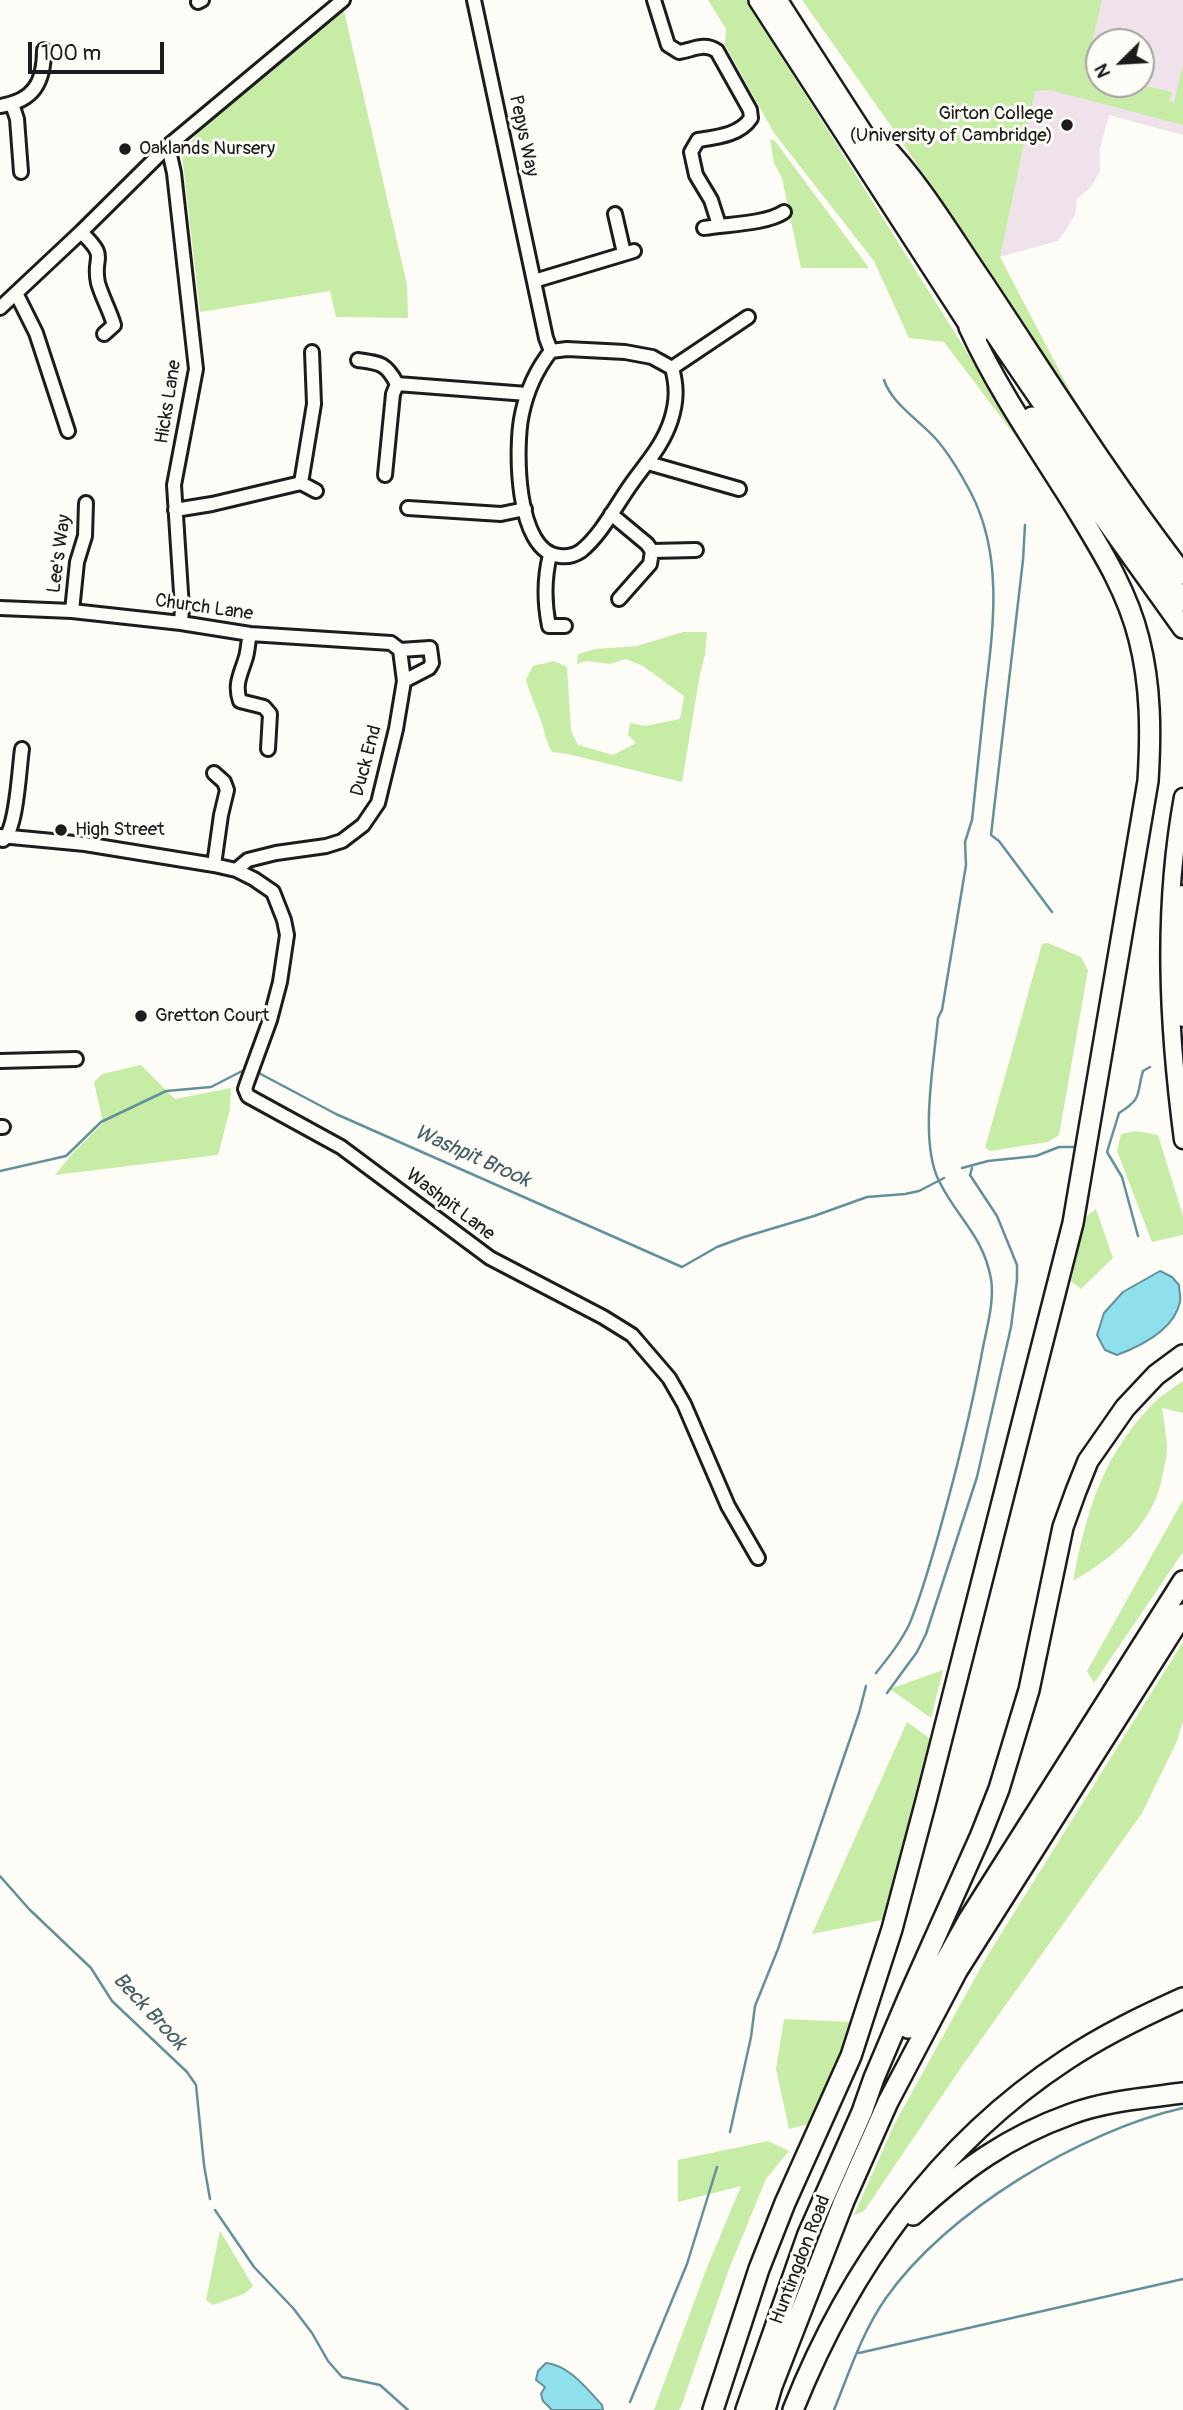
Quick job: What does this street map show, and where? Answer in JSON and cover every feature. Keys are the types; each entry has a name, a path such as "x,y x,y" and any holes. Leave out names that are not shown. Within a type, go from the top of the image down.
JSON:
{"highway":[{"path":"759,0 969,327 1183,628"},
{"path":"777,0 841,101 1109,501 1183,601"},
{"path":"841,101 892,154 933,209 1084,439 1183,575"},
{"path":"713,2410 738,2330 785,2203 851,2056 882,1963 923,1814 1073,1223 1148,781 1148,686 1129,606 1097,543 988,369 969,327"},
{"path":"862,2112 874,2078 999,1789 1029,1690 1063,1527 1088,1461 1125,1408 1156,1375 1183,1355"},
{"path":"862,2112 969,1919 1183,1581"},
{"path":"765,2410 844,2201 888,2102 922,2036 957,1972 1183,1614"},
{"path":"793,2410 827,2332 877,2247 925,2185 963,2143 995,2113 1067,2059 1125,2026 1183,1998"},
{"path":"854,2285 912,2215 971,2164 1003,2144 1073,2113 1109,2104 1183,2093"},
{"name":"Huntingdon Road","path":"746,2410 808,2234 862,2112"}],"main road":[{"path":"1183,797 1173,864 1168,963 1175,1079 1183,1140"},
{"path":"1183,894 1180,931 1183,1018"}],"street":[{"name":"Pepys Way","path":"474,0 551,351"},
{"path":"654,0 668,45 678,51 704,46 717,51 750,110 751,118 746,125 728,134 698,140 691,152 696,175 708,193 719,225"},
{"path":"0,308 168,146 341,1"},
{"path":"21,172 17,119 6,105 23,99 38,85 44,66 44,50"},
{"name":"Hicks Lane","path":"168,146 174,173 196,369 174,485 181,623"},
{"path":"704,228 761,221 777,217 784,212"},
{"path":"534,281 629,252 615,214"},
{"path":"81,232 96,247 100,256 97,278 114,326 103,334"},
{"path":"16,293 36,333 68,431"},
{"path":"672,368 748,317"},
{"path":"567,349 625,352 652,357 672,368 678,389 664,439 649,463 581,551 563,557 550,555 538,542 524,509 520,488 518,447 522,415 538,367 551,351 567,349"},
{"path":"301,483 314,404 312,352"},
{"path":"358,360 381,363 390,370 397,384 393,394 385,475"},
{"path":"397,384 527,394"},
{"path":"649,463 739,489"},
{"path":"175,510 212,505 301,483 316,491"},
{"name":"Lee's Way","path":"72,611 77,562 85,536 86,503"},
{"path":"408,508 501,514 524,509"},
{"path":"611,514 652,551 650,564 618,600"},
{"path":"652,551 696,551"},
{"path":"550,555 545,584 545,610 549,626 565,626"},
{"name":"Church Lane","path":"0,608 72,611 250,634 390,643 400,650 430,648 432,663 429,668 404,681"},
{"path":"250,634 237,691 240,701 264,707 270,714 268,749"},
{"name":"Duck End","path":"236,870 248,860 342,841 363,825 378,803 396,729 404,681 400,650"},
{"path":"22,749 12,823 3,838 85,844 214,864 236,870"},
{"path":"214,773 228,790 221,815 214,864"},
{"name":"Washpit Lane","path":"236,870 254,878 273,892 287,935 281,982 245,1089 254,1101 341,1147 490,1258 632,1335 669,1378 684,1404 728,1506 758,1559"},
{"path":"0,1061 76,1059"}],"shaded area":[{"name":"Girton College (University of Cambridge)","path":"1073,0 1183,0 1183,135 1109,115 1100,148 1100,171 1091,187 1077,199 1075,215 1058,241 999,257 1035,90"}],"green space":[{"path":"708,0 746,0 1041,470 944,342 909,338 874,261 774,133 725,45 726,29"},
{"path":"802,0 1102,0 1095,28 1085,28 1085,98 1155,98 1155,88 1172,92 1169,101 1174,103 1183,65 1183,125 1050,90 1035,91 1000,257 1071,393 1107,451 1102,453 1018,316 896,133"},
{"path":"344,11 407,285 408,318 336,317 330,291 200,312 182,155 204,124"},
{"path":"770,139 775,141 869,268 801,268 782,178 774,163"},
{"path":"683,632 707,632 682,782 552,752 526,680 533,666 554,661 567,667 571,731 578,745 613,755 636,743 628,735 630,723 645,726 680,719 684,696 643,666 626,659 610,664 586,661 577,664 578,654 595,649 637,646"},
{"path":"1048,943 1081,957 1088,970 1059,1135 1048,1142 990,1151 985,1148 1042,944"},
{"path":"141,1065 175,1099 231,1088 230,1109 218,1155 55,1175 103,1123 94,1082 102,1074"},
{"path":"1136,1131 1158,1135 1183,1216 1183,1235 1152,1242 1117,1151 1121,1134"},
{"path":"1096,1209 1113,1258 1081,1289 1071,1281 1086,1217"},
{"path":"1183,1381 1183,1413 1162,1408 1167,1452 1159,1491 1152,1507 1142,1523 1118,1549 1073,1581 1090,1510 1107,1467 1132,1427 1161,1397"},
{"path":"1183,1500 1183,1552 1094,1683 1087,1671"},
{"path":"1183,1642 1183,1721 1177,1741 1142,1813 958,2072 864,2211 854,2215 894,2125 986,1958"},
{"path":"943,1670 931,1718 890,1689"},
{"path":"907,1722 932,1740 887,1919 812,1934"},
{"path":"784,2019 852,2022 817,2122 789,2129 776,2069"},
{"path":"768,2141 789,2151 766,2179 729,2269 682,2404 679,2410 654,2410 706,2270 741,2186 678,2202 678,2160"},
{"path":"220,2231 253,2286 244,2294 213,2305 206,2300"}],"water":[{"path":"1160,1271 1172,1277 1179,1285 1180,1302 1171,1321 1146,1342 1117,1355 1105,1350 1097,1335 1104,1313 1123,1292"},
{"path":"546,2363 570,2373 602,2405 603,2410 552,2410 543,2401 541,2394 545,2387 536,2380 538,2371"}],"waterway":[{"path":"876,1673 909,1625 930,1565 967,1423 992,1298 991,1279 982,1250 939,1181 933,1164 929,1124 938,1018 942,1010 966,865 965,842 972,820 991,645 992,568 981,517 951,458 929,432 899,404 884,380"},
{"path":"1025,525 991,835 999,841 1052,912"},
{"name":"Washpit Brook","path":"1138,1236 1122,1177 1107,1152 1119,1113 1135,1099 1143,1071 1150,1067"},
{"name":"Washpit Brook","path":"0,1171 66,1156 101,1122 166,1091 211,1087 246,1069"},
{"name":"Washpit Brook","path":"255,1071 336,1114 682,1267 717,1247 744,1237 867,1197 919,1191 944,1178"},
{"name":"Washpit Brook","path":"962,1168 988,1161 1036,1156 1059,1147 1076,1147"},
{"path":"887,1693 917,1652 926,1634 977,1477 1011,1327 1017,1265 997,1216 970,1175 972,1168"},
{"path":"730,2132 751,2037 755,2006 778,1949 866,1686"},
{"name":"Beck Brook","path":"0,1876 29,1909 91,1968 112,2001 187,2072 196,2085 210,2199"},
{"path":"834,2410 877,2311 912,2266 943,2235 979,2206 1060,2156 1102,2135 1143,2119 1183,2108"},
{"path":"630,2402 687,2264 717,2167"},
{"name":"Beck Brook","path":"215,2210 254,2267 293,2308 328,2361 342,2377 380,2385 408,2410"},
{"path":"859,2353 1183,2279"}],"place":[{"name":"Girton College (University of Cambridge)","path":"1067,125"},
{"name":"Oaklands Nursery","path":"125,149"},
{"name":"High Street","path":"61,830"},
{"name":"Gretton Court","path":"141,1016"}]}
